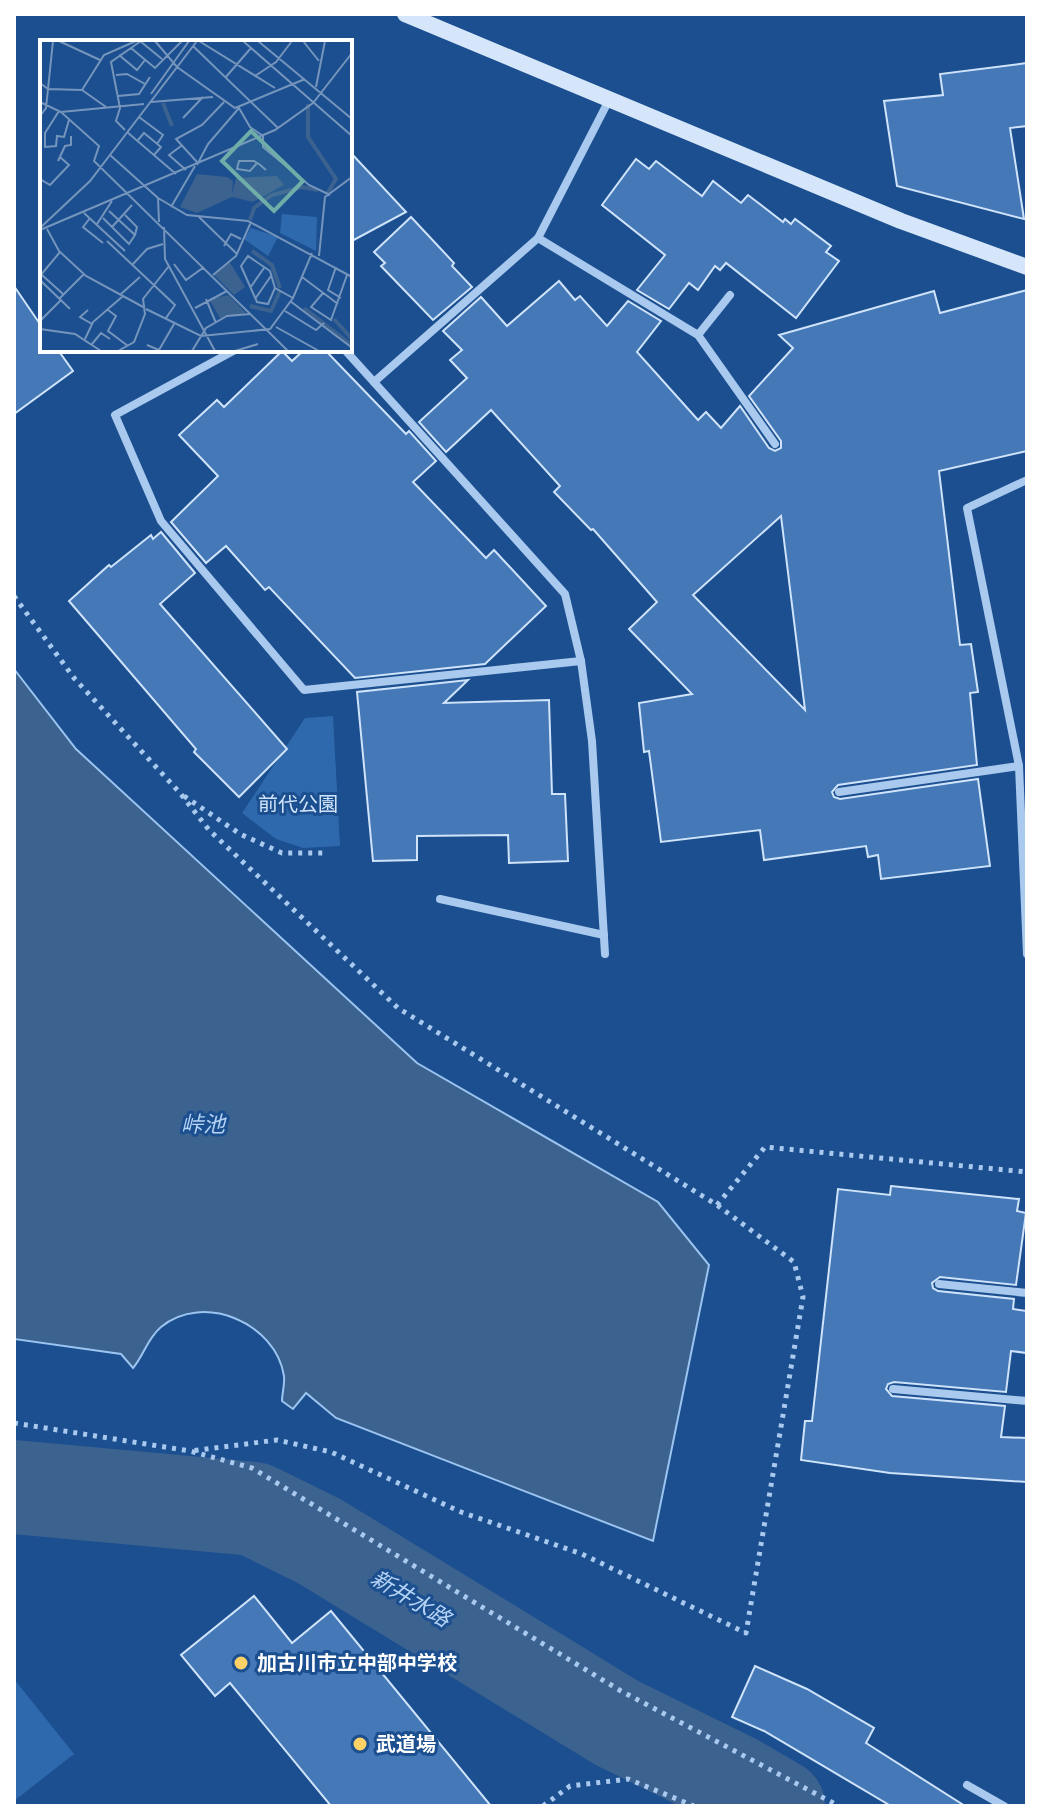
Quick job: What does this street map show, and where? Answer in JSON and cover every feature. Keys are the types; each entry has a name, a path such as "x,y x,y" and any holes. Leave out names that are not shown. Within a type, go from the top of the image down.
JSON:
{"street":[{"path":"405,14 901,221 1027,267"},
{"path":"374,382 538,238 609,100"},
{"path":"538,238 698,335 775,444"},
{"path":"698,335 730,295"},
{"path":"231,352 115,415 161,521 304,690 581,661"},
{"path":"347,352 565,594 581,661 592,741 605,954"},
{"path":"1027,480 967,508 1019,766 1027,954"},
{"path":"839,792 1019,766"},
{"path":"440,899 604,935"},
{"path":"939,1284 1027,1293"},
{"path":"893,1389 1027,1401"},
{"path":"967,1785 1004,1806"}],"path":[{"path":"14,596 74,678 180,793 209,830 398,1008 717,1205 794,1262 803,1297 746,1633 582,1554 461,1512 331,1452 277,1440 190,1451"},
{"path":"180,793 240,834 282,853 324,853"},
{"path":"717,1205 765,1147 1027,1172"},
{"path":"14,1423 190,1451 252,1468 621,1691 839,1806"},
{"path":"543,1806 570,1786 628,1779 694,1806"}],"green space":[{"name":"前代公園","path":"333,716 340,846 303,848 276,839 242,813 305,718"},
{"path":"14,1679 74,1754 14,1801"}],"water":[{"name":"峠池","path":"14,669 76,749 417,1063 658,1202 709,1265 653,1541 336,1418 306,1393 293,1409 282,1401 284,1376 278,1357 253,1328 235,1318 197,1312 178,1317 156,1332 133,1368 121,1354 14,1339"}],"building":[{"path":"1027,63 1027,126 1010,128 1024,219 897,186 884,101 943,95 940,74"},
{"path":"352,154 406,212 352,241"},
{"path":"636,159 649,169 656,161 702,196 713,181 741,203 748,195 783,222 785,219 791,224 795,219 831,246 826,252 839,261 796,318 726,263 720,270 715,266 698,290 689,283 669,309 637,290 665,255 602,205"},
{"path":"411,217 472,287 433,320 381,266 385,263 374,252"},
{"path":"559,281 575,300 580,296 607,326 628,301 661,321 637,352 698,420 706,412 721,428 740,406 769,448 775,451 781,448 781,441 749,396 793,348 779,335 934,291 940,313 1027,290 1027,451 939,471 960,645 971,644 978,692 970,693 977,765 838,785 832,792 834,797 840,799 978,779 990,866 881,879 878,855 868,857 866,846 764,860 760,830 661,842 649,751 644,752 639,703 692,694 629,629 657,602 593,529 554,492 560,486 491,410 446,452 419,422 467,378 450,360 462,350 443,331 481,297 507,326","holes":["781,516 805,710 693,595"]},
{"path":"14,286 40,324 40,352 59,352 73,371 14,414"},
{"path":"281,352 292,361 302,352 327,352 406,434 409,431 436,461 413,482 486,558 494,550 546,606 485,664 355,678 269,587 265,590 226,546 206,563 171,522 218,476 179,435 217,400 224,407"},
{"path":"161,532 195,573 160,604 287,749 239,797 194,752 196,749 69,601 109,565 111,567 151,535 153,539"},
{"path":"468,680 444,703 549,700 552,794 565,794 568,861 509,863 508,835 417,836 417,860 373,861 357,692"},
{"path":"891,1186 1019,1199 1017,1211 1026,1213 1016,1285 940,1277 932,1283 938,1291 1014,1299 1013,1309 1027,1311 1027,1353 1011,1351 1006,1392 894,1382 888,1384 886,1389 892,1396 1005,1406 1001,1437 1027,1438 1027,1482 890,1473 801,1460 805,1421 812,1421 838,1189 890,1195"},
{"name":"武道場","path":"254,1596 292,1643 331,1611 491,1806 331,1806 230,1683 215,1696 181,1655"},
{"path":"755,1666 807,1689 874,1728 866,1743 965,1806 891,1806 764,1731 732,1717"}],"waterway":[{"name":"新井水路","path":"14,1487 254,1509 319,1541 617,1723 737,1782 778,1806"}],"place":[{"name":"加古川市立中部中学校","path":"241,1663"},
{"name":"武道場","path":"360,1744"}]}
